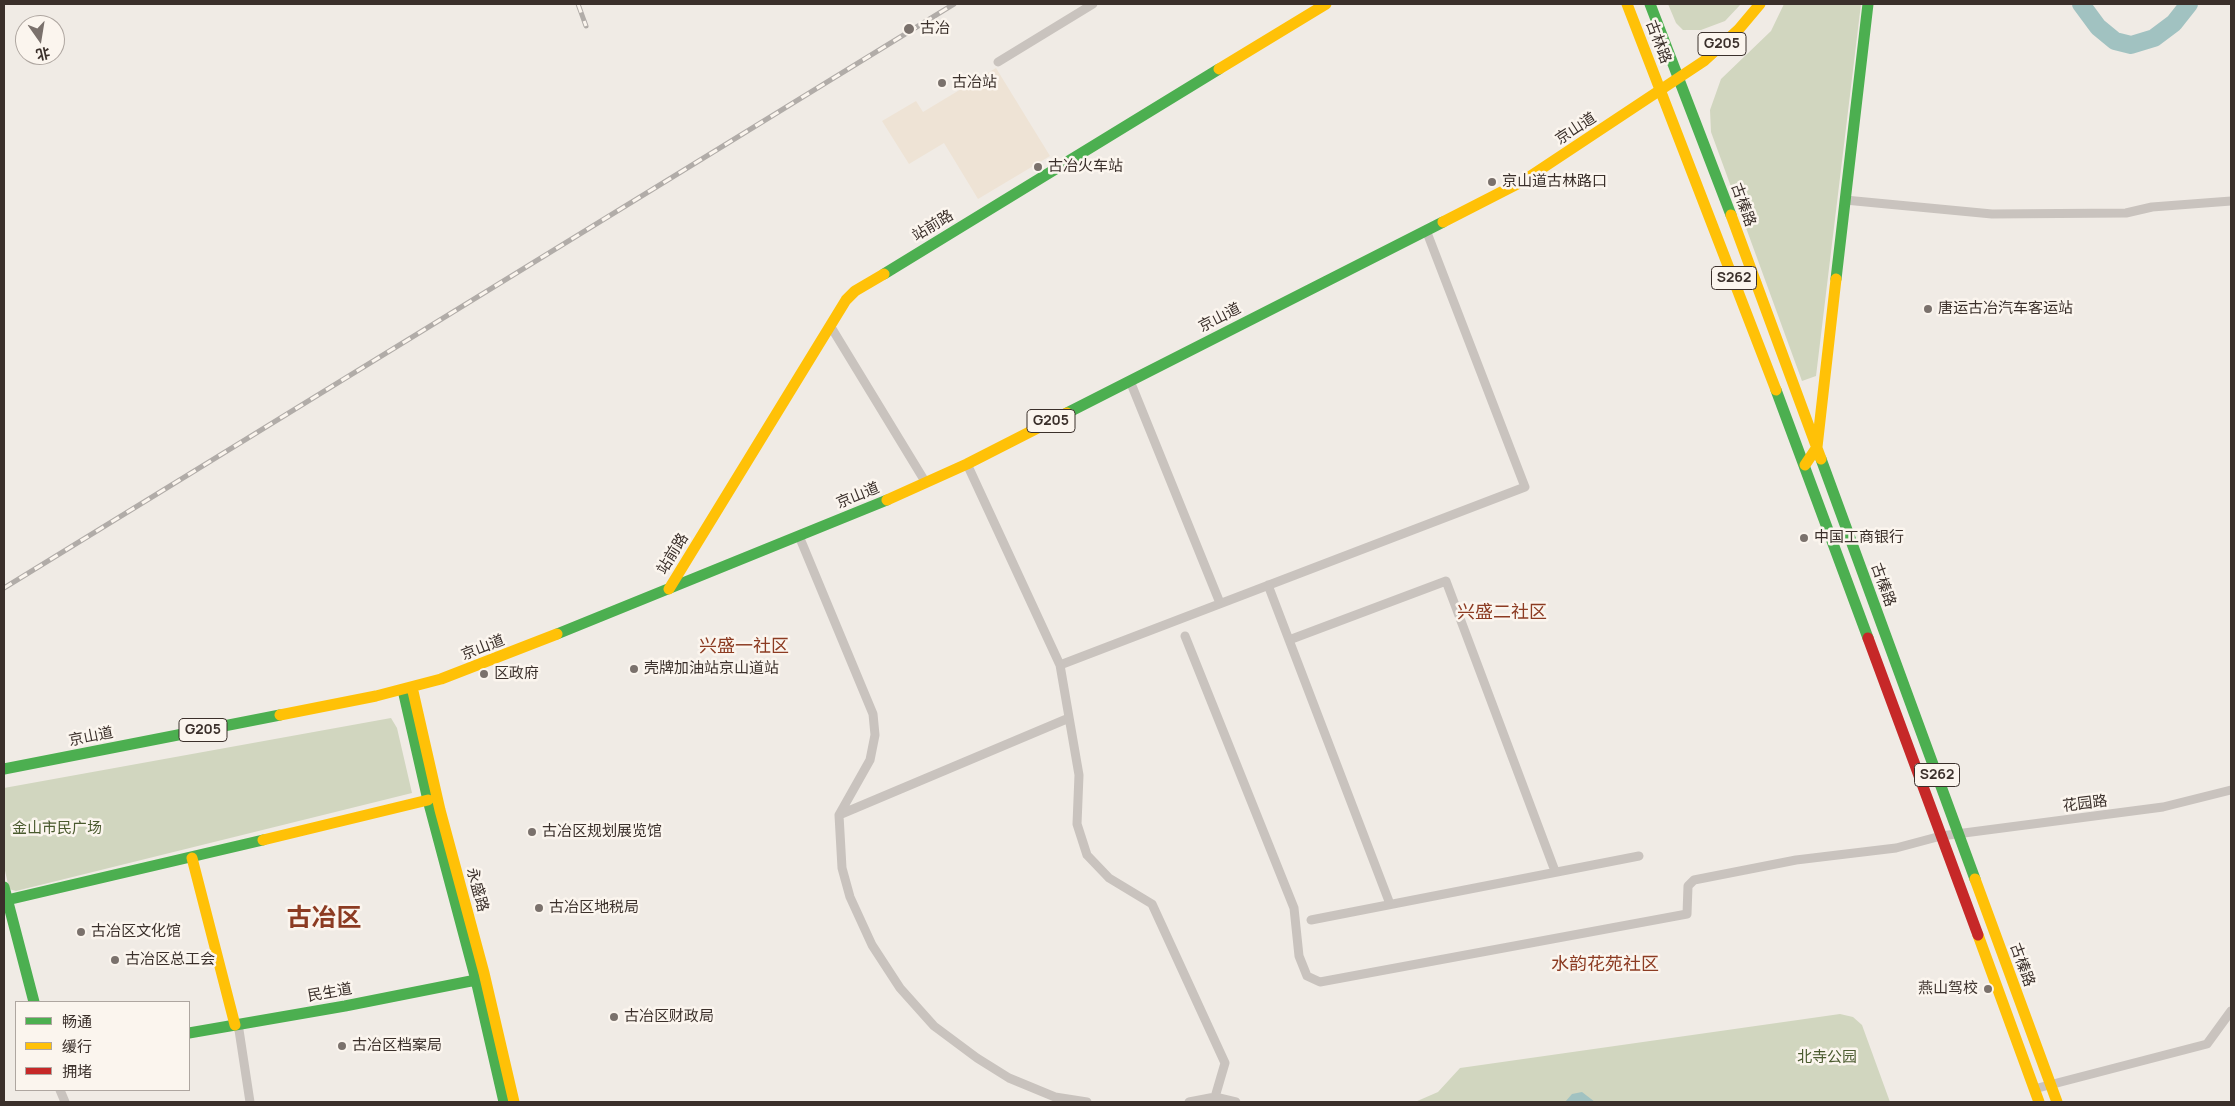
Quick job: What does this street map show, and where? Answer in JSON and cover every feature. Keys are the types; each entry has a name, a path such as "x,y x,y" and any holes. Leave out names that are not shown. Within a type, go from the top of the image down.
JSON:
{"main road":[{"name":"站前路","path":"669,589 846,300 855,291 1326,4"},
{"name":"古林路","path":"1626,4 1661,91"},
{"name":"古林路","path":"1650,4 1680,78"},
{"name":"G205","path":"1661,91 1704,61 1739,29 1760,4"},
{"path":"1805,465 1817,447 1868,4"},
{"name":"古榛路","path":"1680,78 2057,1102"},
{"name":"京山道","path":"4,769 407,688 484,664 799,536 967,464 1523,181 1661,91"},
{"name":"古榛路","path":"1661,91 1805,465 2039,1102"},
{"name":"永盛路","path":"407,688 428,800 476,980 504,1102"},
{"name":"永盛路","path":"407,688 484,973 514,1102"},
{"path":"7,900 192,858 428,800"},
{"path":"192,858 235,1025"},
{"path":"4,887 34,1001"},
{"name":"民生道","path":"190,1033 476,980"}],"street":[{"path":"998,62 1093,4"},
{"path":"1845,200 1992,214 2126,213 2152,207 2231,201"},
{"path":"1060,664 1525,487 1426,230"},
{"path":"831,327 926,483"},
{"path":"1130,381 1220,603"},
{"path":"967,464 1060,664 1079,775 1077,824 1087,855 1109,878 1152,904 1225,1063 1215,1097"},
{"path":"799,536 873,714 875,735 870,760 839,815 842,868 850,897 872,945 900,988 934,1026 977,1058 1009,1078 1056,1097 1087,1102"},
{"path":"1289,640 1446,581 1555,871"},
{"path":"1268,585 1390,904"},
{"name":"花园路","path":"1185,636 1294,908 1299,956 1307,976 1320,982 1687,914 1688,886 1694,880 1796,860 1896,848 1941,836 2163,807 2231,790"},
{"path":"839,815 1069,718"},
{"path":"1311,920 1639,856"},
{"path":"2034,1089 2207,1044 2231,1011"},
{"path":"235,1025 239,1030 250,1102"},
{"path":"1189,1102 1215,1097 1236,1102"}],"green space":[{"path":"1668,4 1741,4 1725,21 1701,30 1683,30 1676,23"},
{"path":"1784,4 1861,4 1816,376 1802,381 1711,132 1710,110 1721,79 1771,31"},
{"name":"金山市民广场","path":"391,718 397,728 412,793 16,891 9,889 4,866 4,788"},
{"name":"北寺公园","path":"1840,1014 1853,1017 1862,1025 1890,1102 1415,1102 1438,1092 1460,1068"}],"shaded area":[{"path":"996,68 1050,156 978,199 944,143 909,164 882,121 916,101 923,112"}],"water":[{"path":"1582,1092 1595,1102 1565,1102 1572,1094"}],"waterway":[{"path":"2081,4 2098,27 2115,41 2131,45 2154,38 2174,23 2189,4"}],"railway":[{"path":"578,4 586,26"},
{"path":"4,588 954,4"}],"traffic: fast":[{"path":"1650,4 1731,215"},
{"path":"1836,279 1868,4"},
{"path":"884,274 1219,69"},
{"path":"1067,413 1443,222"},
{"path":"1776,390 1868,638"},
{"path":"1821,459 1975,879"},
{"path":"557,634 887,500"},
{"path":"403,690 428,800 476,980 504,1102"},
{"path":"4,769 280,715"},
{"path":"7,900 263,840"},
{"path":"4,887 34,1001"},
{"path":"190,1033 345,1006 476,980"}],"traffic: slow":[{"path":"1219,69 1326,4"},
{"path":"1627,4 1776,390"},
{"path":"1443,222 1523,181 1704,61 1739,29 1760,4"},
{"path":"1731,215 1821,459"},
{"path":"669,589 846,300 855,291 884,274"},
{"path":"1805,465 1817,447 1836,279"},
{"path":"887,500 967,464 1067,413"},
{"path":"280,715 376,696 441,679 557,634"},
{"path":"412,687 440,810 484,973 514,1102"},
{"path":"263,840 428,800"},
{"path":"192,858 235,1025"},
{"path":"1975,879 2057,1102"},
{"path":"1978,935 2039,1102"}],"traffic: jam":[{"path":"1868,638 1978,935"}],"place":[{"name":"古冶","path":"909,29"},
{"name":"古冶站","path":"942,83"},
{"name":"古冶火车站","path":"1038,167"},
{"name":"京山道古林路口","path":"1492,182"},
{"name":"唐运古冶汽车客运站","path":"1928,309"},
{"name":"中国工商银行","path":"1804,538"},
{"name":"壳牌加油站京山道站","path":"634,669"},
{"name":"区政府","path":"484,674"},
{"name":"古冶区规划展览馆","path":"532,832"},
{"name":"古冶区地税局","path":"539,908"},
{"name":"古冶区文化馆","path":"81,932"},
{"name":"古冶区总工会","path":"115,960"},
{"name":"燕山驾校","path":"1988,989"},
{"name":"古冶区财政局","path":"614,1017"},
{"name":"古冶区档案局","path":"342,1046"}],"district":[{"name":"兴盛二社区","path":"1502,613"},
{"name":"兴盛一社区","path":"744,647"},
{"name":"古冶区","path":"324,919"},
{"name":"水韵花苑社区","path":"1605,965"}]}
